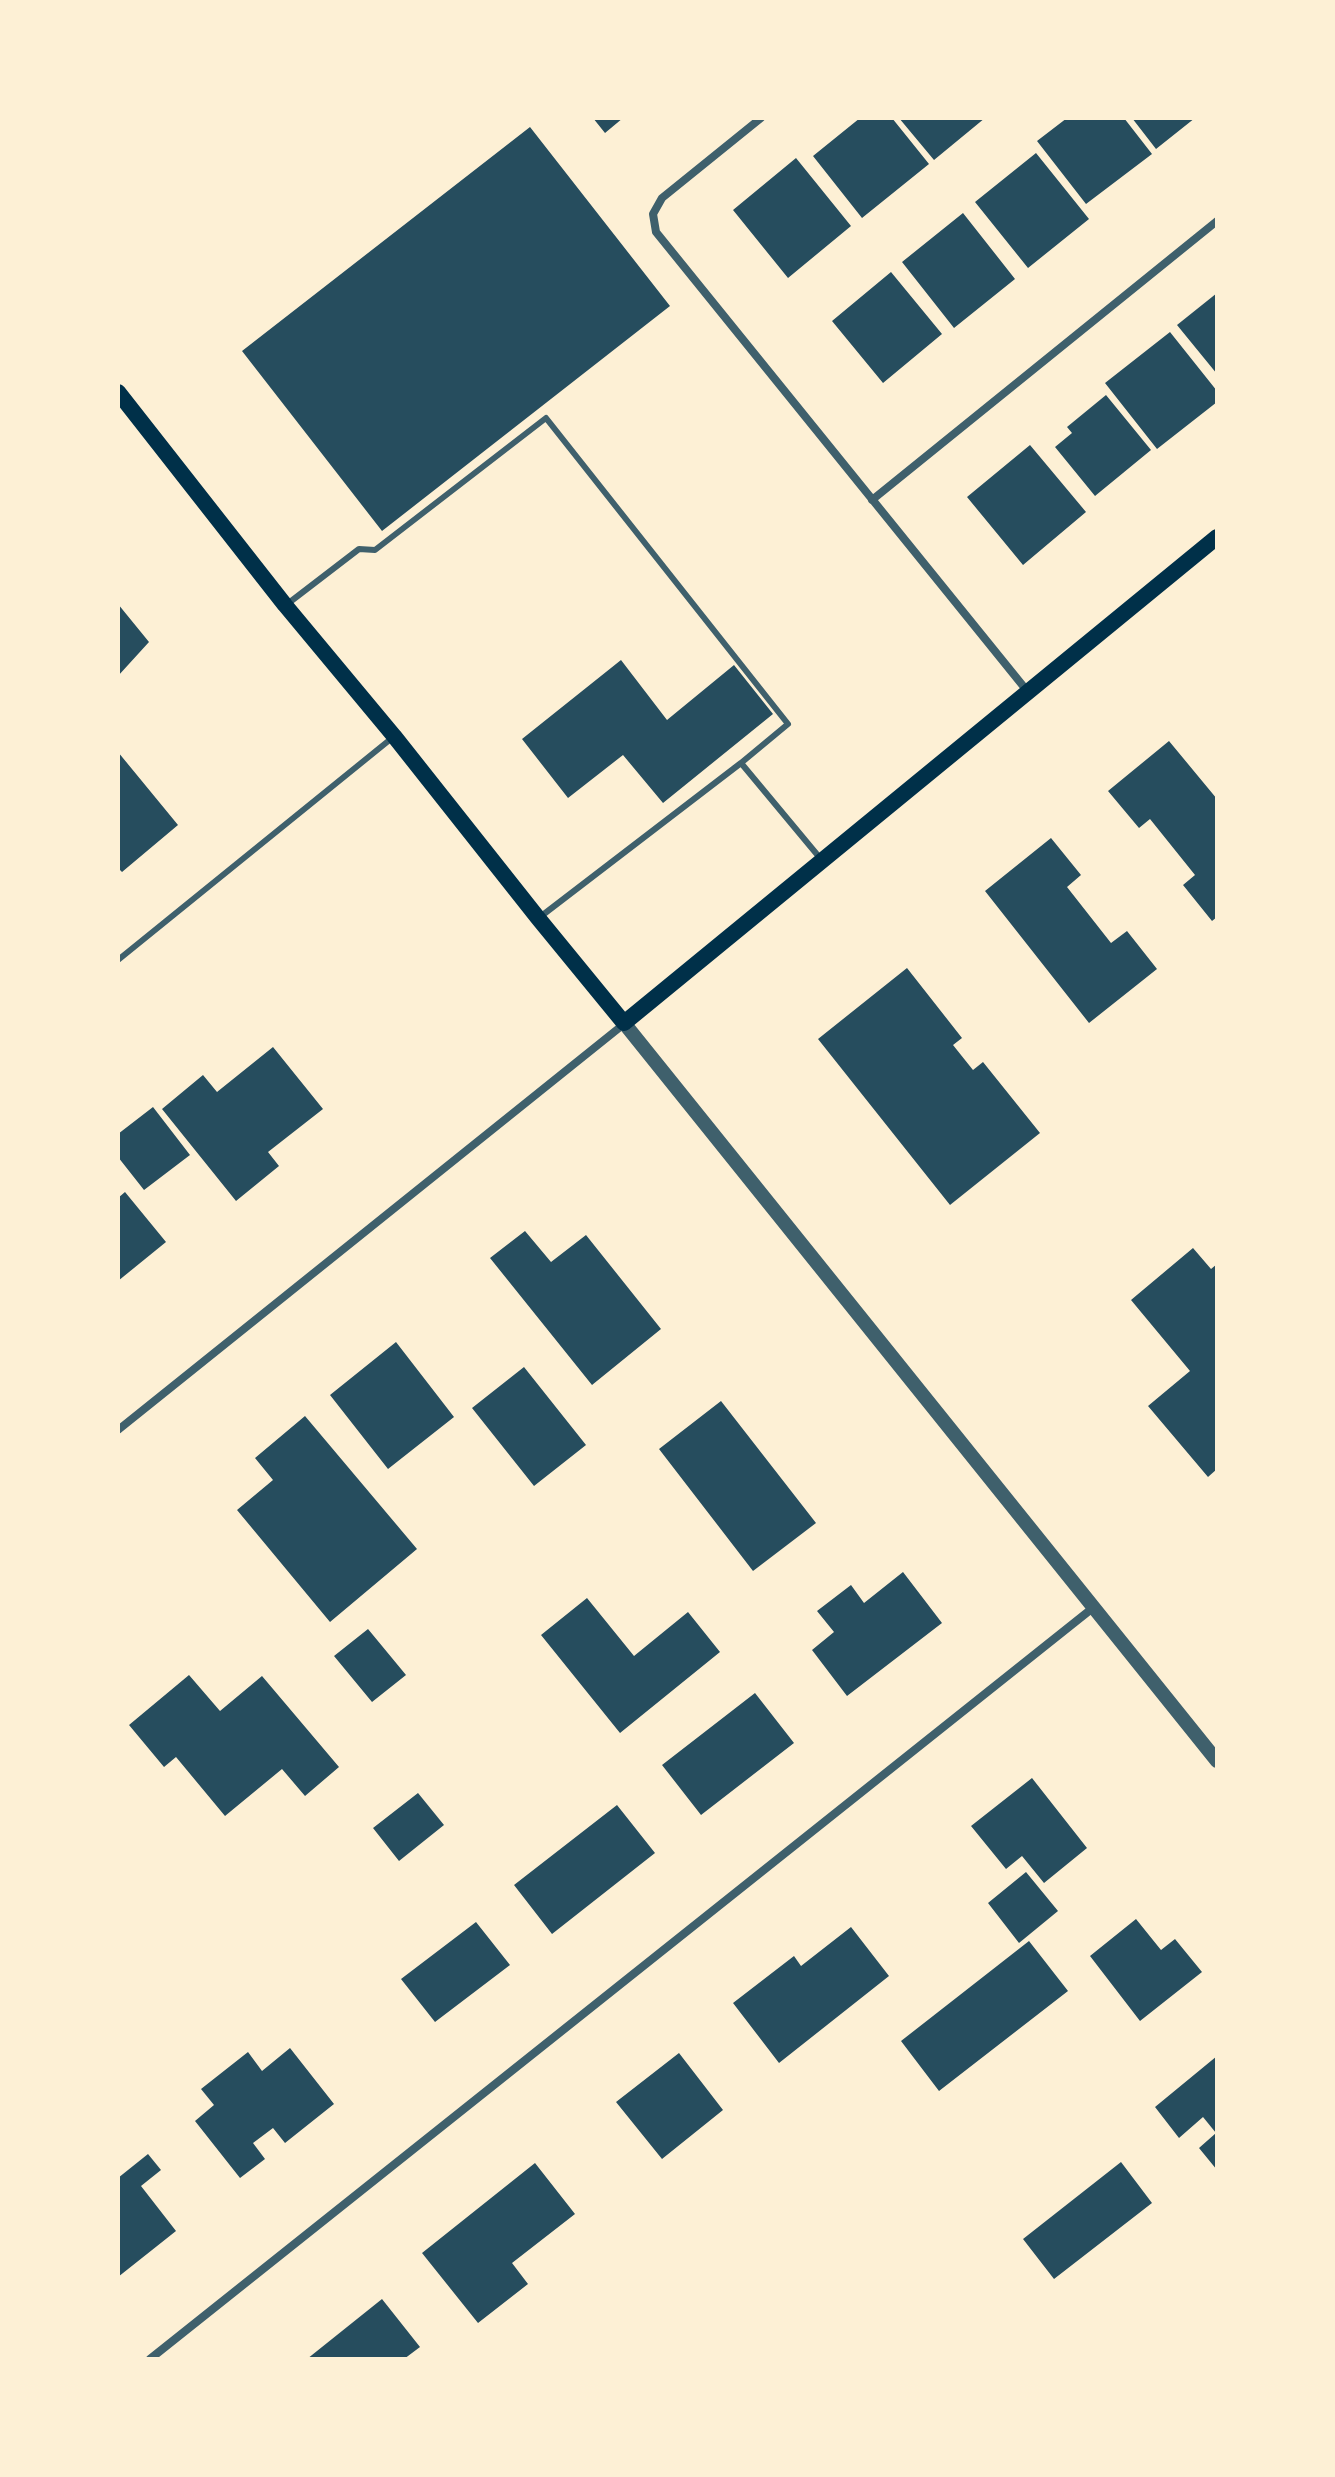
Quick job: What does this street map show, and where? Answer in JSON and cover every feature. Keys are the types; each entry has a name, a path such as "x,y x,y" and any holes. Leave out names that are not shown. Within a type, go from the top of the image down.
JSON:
{"main road":[{"path":"118,392 285,605 624,1023 1217,537"}],"street":[{"path":"761,118 662,198 653,214 656,232 1028,692"},
{"path":"872,500 1217,221"},
{"path":"118,1430 624,1023 1217,1761"},
{"path":"150,2359 1094,1607"}],"lane":[{"path":"285,605 359,549 375,550 546,418 788,724 538,918"},
{"path":"118,960 394,736"},
{"path":"741,763 822,861"}],"building":[{"path":"593,118 623,118 605,133"},
{"path":"860,118 892,118 929,164 862,218 813,156"},
{"path":"899,118 985,118 934,160"},
{"path":"1067,118 1124,118 1152,154 1086,204 1037,141"},
{"path":"1132,118 1195,118 1156,149"},
{"path":"530,127 670,306 382,531 242,351"},
{"path":"1036,153 1089,219 1028,268 975,202"},
{"path":"796,158 851,226 788,278 733,210"},
{"path":"963,213 1015,279 954,328 902,262"},
{"path":"891,272 942,334 883,383 832,321"},
{"path":"1217,293 1217,374 1177,325"},
{"path":"1170,332 1217,391 1217,402 1157,449 1105,383"},
{"path":"1106,395 1151,450 1095,496 1055,447 1072,433 1067,427"},
{"path":"1030,445 1086,512 1023,565 967,497"},
{"path":"118,604 149,642 118,676"},
{"path":"621,660 667,720 734,665 773,714 663,803 623,755 568,798 522,739"},
{"path":"1169,741 1217,799 1217,917 1212,921 1183,885 1195,875 1150,819 1139,828 1108,791"},
{"path":"118,752 178,825 122,872 118,868"},
{"path":"1051,838 1081,875 1067,887 1111,943 1127,931 1157,969 1089,1023 985,891"},
{"path":"907,968 962,1038 953,1045 973,1070 983,1062 1040,1133 950,1205 818,1039"},
{"path":"273,1047 323,1109 268,1152 279,1166 236,1201 162,1109 203,1075 217,1092"},
{"path":"153,1107 190,1155 144,1190 118,1157 118,1134"},
{"path":"125,1192 166,1242 118,1281 118,1198"},
{"path":"525,1231 551,1262 586,1235 661,1329 592,1385 490,1258"},
{"path":"1193,1248 1211,1269 1217,1264 1217,1469 1208,1477 1148,1406 1190,1371 1131,1300"},
{"path":"396,1342 454,1417 388,1469 330,1395"},
{"path":"524,1367 586,1445 534,1486 472,1408"},
{"path":"721,1401 816,1523 753,1571 659,1449"},
{"path":"305,1416 417,1549 330,1622 237,1510 273,1480 255,1458"},
{"path":"903,1572 942,1623 847,1696 812,1650 834,1632 817,1611 851,1585 864,1603"},
{"path":"587,1598 634,1656 688,1612 720,1652 620,1733 541,1635"},
{"path":"368,1629 406,1675 372,1702 334,1656"},
{"path":"189,1675 220,1711 262,1676 339,1767 305,1796 282,1769 225,1816 176,1757 164,1767 129,1725"},
{"path":"755,1693 794,1743 701,1815 662,1765"},
{"path":"1032,1778 1087,1848 1044,1883 1022,1856 1006,1869 971,1826"},
{"path":"418,1793 444,1825 399,1861 373,1828"},
{"path":"617,1805 655,1853 552,1934 514,1885"},
{"path":"1026,1872 1058,1911 1019,1943 988,1903"},
{"path":"1136,1919 1161,1950 1175,1939 1202,1972 1140,2021 1090,1956"},
{"path":"476,1922 510,1965 435,2022 401,1979"},
{"path":"851,1927 889,1976 779,2063 733,2003 794,1956 801,1966"},
{"path":"1029,1941 1068,1991 939,2091 901,2041"},
{"path":"290,2048 334,2104 285,2143 273,2128 253,2143 265,2159 240,2178 195,2121 214,2105 201,2089 248,2052 262,2071"},
{"path":"679,2053 723,2110 662,2159 616,2102"},
{"path":"1217,2056 1217,2170 1199,2148 1216,2133 1203,2117 1179,2138 1155,2107"},
{"path":"148,2154 161,2170 141,2186 176,2231 118,2277 118,2178"},
{"path":"1121,2162 1152,2203 1054,2279 1023,2239"},
{"path":"535,2163 575,2214 512,2263 528,2284 478,2323 422,2253"},
{"path":"382,2299 420,2347 404,2359 307,2359"}]}
